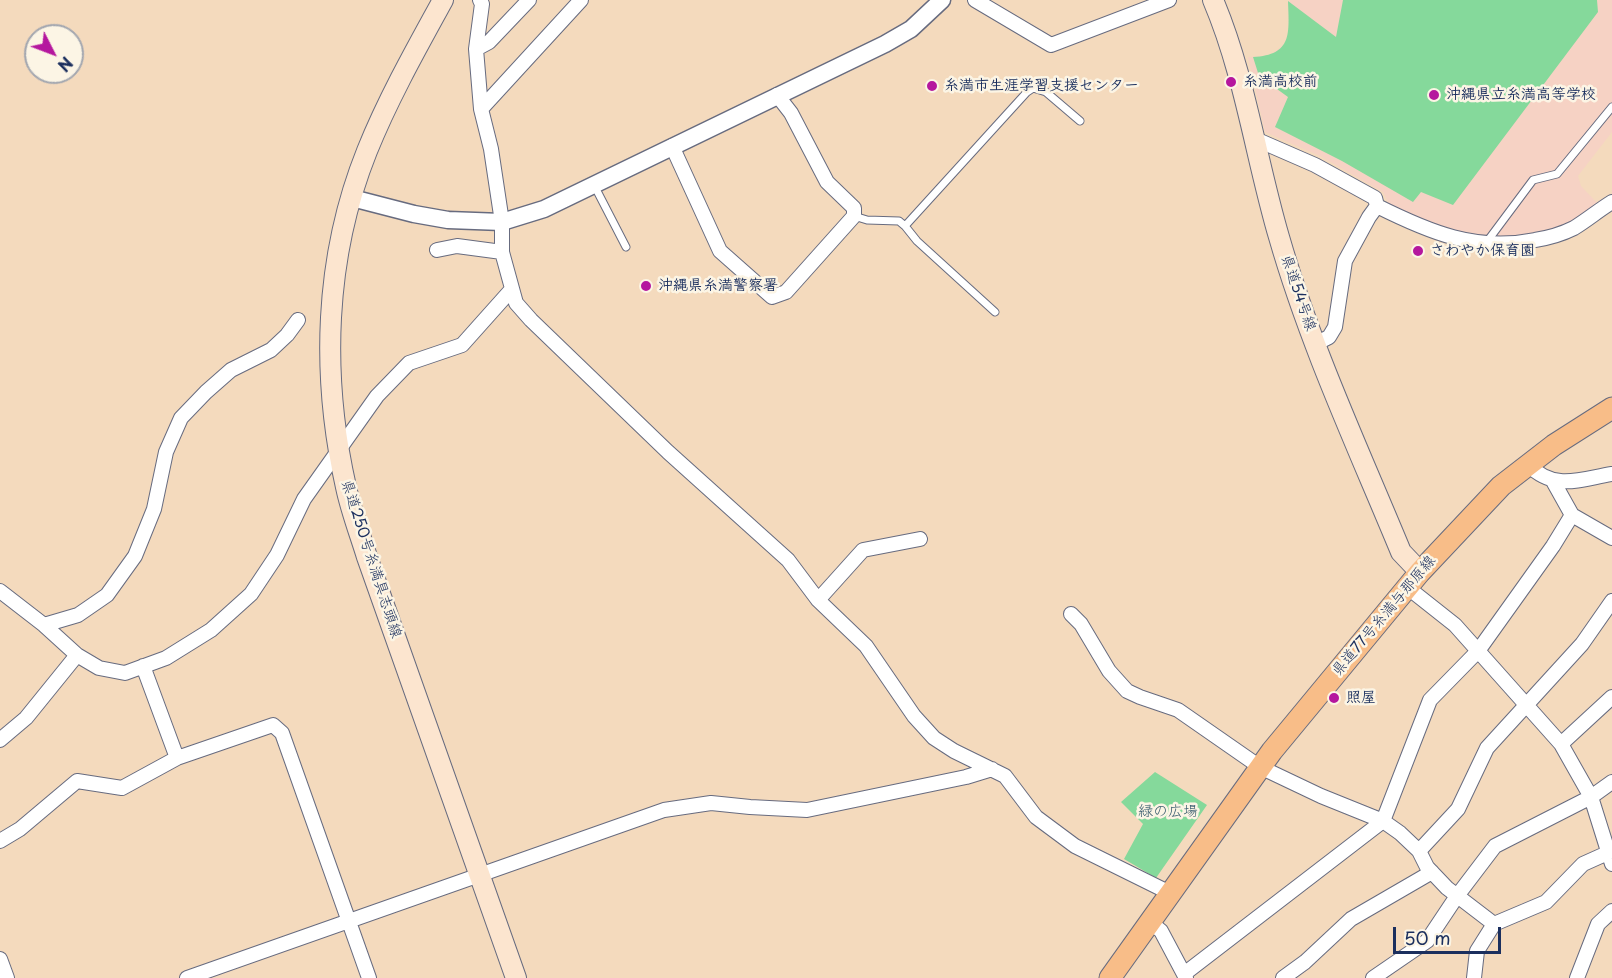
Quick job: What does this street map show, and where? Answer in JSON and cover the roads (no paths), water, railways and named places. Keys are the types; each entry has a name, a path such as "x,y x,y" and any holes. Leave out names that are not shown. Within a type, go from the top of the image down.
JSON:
{"main road":[{"name":"県道250号糸満具志頭線","path":"443,0 407,66 367,152 345,219 333,283 330,314 330,380 346,489 367,557 516,978"},
{"name":"県道54号線","path":"1213,0 1234,62 1279,238 1315,344 1414,579"},
{"name":"県道77号糸満与那原線","path":"1110,978 1260,767 1414,579 1501,486 1554,445 1612,408"}],"street":[{"path":"480,0 482,4 476,49 482,110 491,149 502,222 502,252 516,303 711,492 788,560 818,600 866,646 914,716 934,738 954,751 1005,776 1036,817 1075,846 1170,893"},
{"path":"476,49 489,42 529,0"},
{"path":"482,110 581,0"},
{"path":"352,198 448,220 502,222 544,209 885,44 911,29 942,0"},
{"path":"975,0 1051,45 1169,0"},
{"path":"672,147 720,251 772,297 786,292 854,216 854,208 827,182 790,113 777,95"},
{"path":"1253,138 1325,170 1375,198 1377,207"},
{"path":"1377,207 1440,234 1474,243 1512,245 1548,237 1573,228 1612,202"},
{"path":"1315,344 1329,337 1335,327 1345,261 1377,207"},
{"path":"437,250 457,246 502,252"},
{"path":"0,591 44,625 77,655 99,668 125,673 166,658 211,630 251,594 277,555 304,499 377,396 409,363 462,345 512,289"},
{"path":"44,625 78,615 106,595 135,556 154,509 166,452 181,418 231,370 271,350 287,335 298,320"},
{"path":"1527,464 1539,476 1558,483 1612,474"},
{"path":"1553,481 1572,515 1612,538"},
{"path":"1150,922 1161,931 1185,976 1383,822 1430,700 1478,651 1572,515"},
{"path":"818,600 863,550 920,539"},
{"path":"1414,579 1561,744 1591,797 1611,856 1583,864 1546,902 1494,924 1477,951 1476,977"},
{"path":"1419,851 1458,809 1487,748 1582,644 1612,601"},
{"path":"1071,614 1081,624 1109,671 1127,691 1140,698 1178,710 1260,767 1383,822 1401,833 1419,851 1432,872 1456,896 1494,924"},
{"path":"0,740 26,718 77,655"},
{"path":"143,666 177,758"},
{"path":"1561,744 1612,697"},
{"path":"0,841 20,829 77,782 122,788 177,758 273,725 282,733 369,978"},
{"path":"187,978 664,810 711,803 807,810 966,777 992,769"},
{"path":"1373,978 1427,941 1456,896 1495,846 1591,797 1612,782"},
{"path":"1283,978 1305,962 1351,919 1432,872"},
{"path":"1577,978 1598,924 1612,911"},
{"path":"0,959 7,978"}],"lane":[{"path":"904,226 1026,92 1033,88 1041,89 1080,121"},
{"path":"1486,243 1533,180 1557,174 1612,107"},
{"path":"594,185 626,247"},
{"path":"854,216 867,220 899,221 917,241 995,312"}],"place":[{"name":"糸満高校前","path":"1231,82"},
{"name":"糸満市生涯学習支援センター","path":"932,86"},
{"name":"沖縄県立糸満高等学校","path":"1434,95"},
{"name":"さわやか保育園","path":"1418,251"},
{"name":"沖縄県糸満警察署","path":"646,286"},
{"name":"照屋","path":"1334,698"}],"park label":[{"name":"緑の広場","path":"1168,812"}]}
